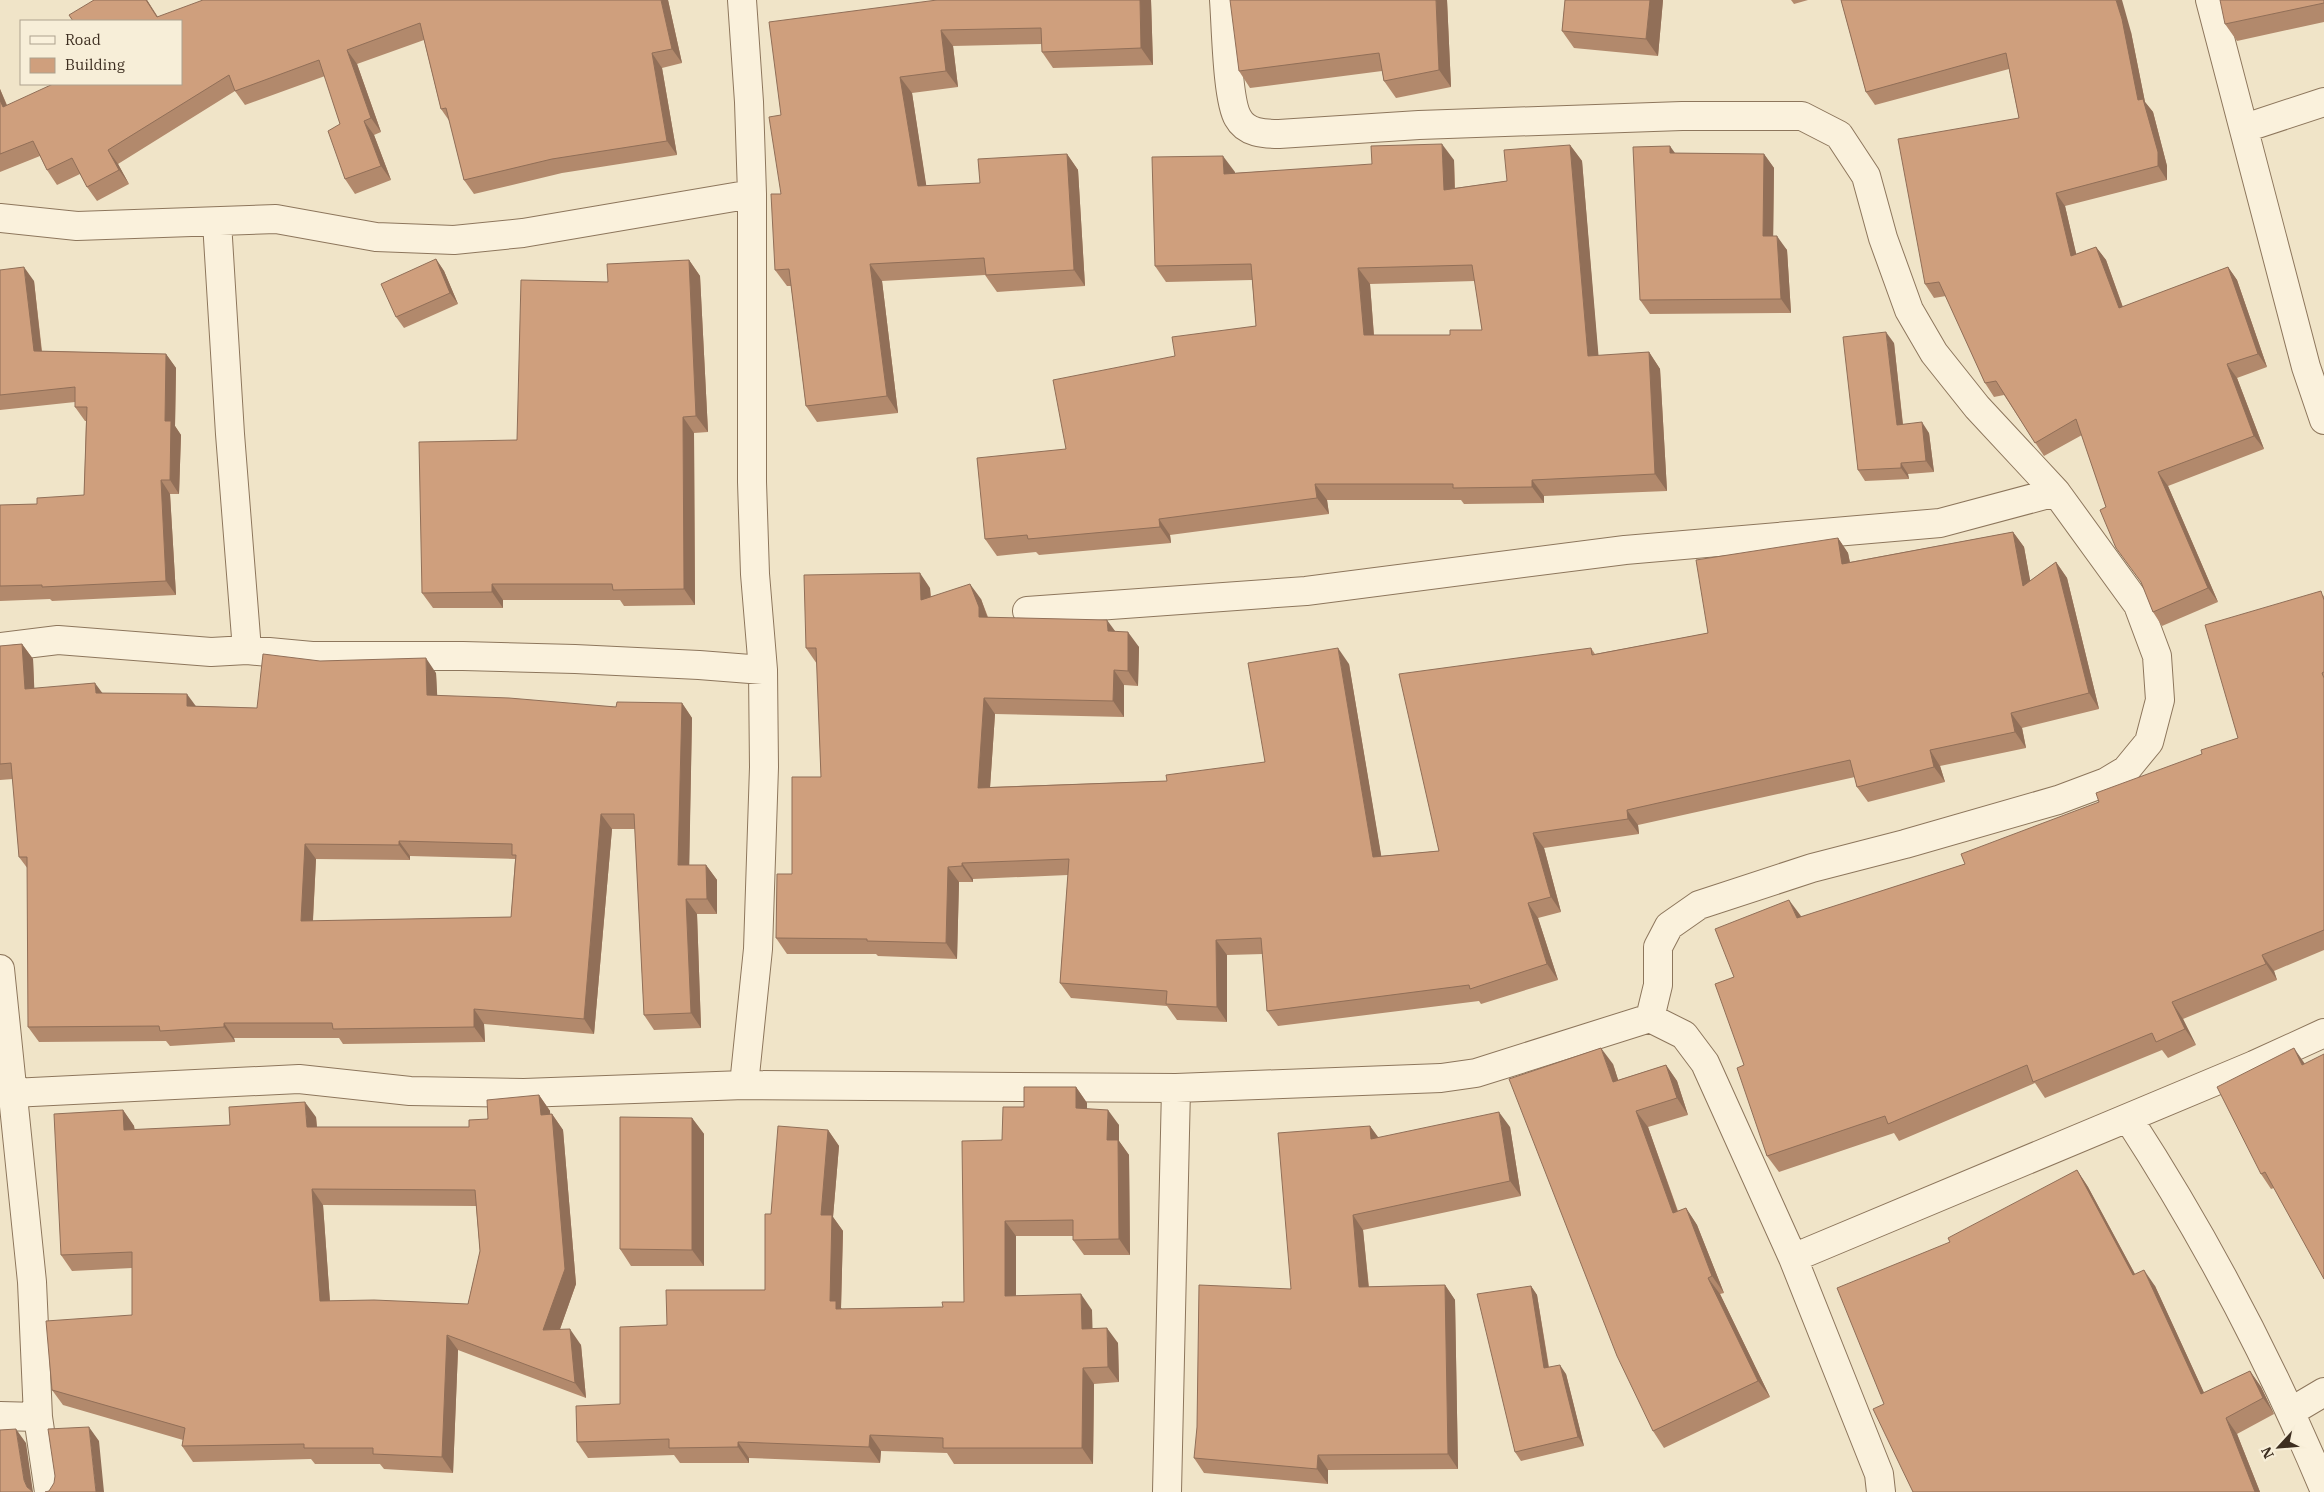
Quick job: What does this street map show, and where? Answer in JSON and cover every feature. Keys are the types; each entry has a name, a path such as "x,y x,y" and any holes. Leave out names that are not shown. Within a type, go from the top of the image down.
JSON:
{"street":[{"path":"742,0 752,194 752,482 755,574 763,670 764,767 758,949 744,1084"},
{"path":"1224,0 1232,96 1238,119 1249,129 1262,134 1419,125 1682,116 1802,116 1839,135 1866,176 1884,238 1909,310 1934,353 1977,407 2056,492 2138,605 2156,656 2160,700 2149,742 2126,770 2106,782 2058,800 1905,844 1812,868 1699,906 1669,926 1658,947 1658,985 1650,1018"},
{"path":"2210,0 2306,366 2324,420"},
{"path":"2245,128 2324,102"},
{"path":"0,218 77,226 276,220 376,236 454,240 522,233 752,194"},
{"path":"217,222 230,434 247,650"},
{"path":"1027,611 1306,592 1625,550 1940,523 2056,492"},
{"path":"0,647 58,640 211,652 247,650 312,656 463,656 575,659 699,664 763,670"},
{"path":"0,969 32,1282 38,1417 49,1492"},
{"path":"12,1093 299,1079 410,1091 515,1093 744,1084 1176,1088 1441,1078 1476,1073 1650,1018 1684,1035 1705,1063 1793,1258 1879,1474 1882,1492"},
{"path":"1793,1258 2128,1118 2324,1033"},
{"path":"1167,1492 1176,1088"},
{"path":"2128,1118 2176,1192 2292,1411 2324,1489"},
{"path":"2292,1411 2324,1392"},
{"path":"0,1416 38,1417"}],"building":[{"path":"94,0 146,0 157,17 203,0 661,0 672,49 652,53 667,141 552,159 464,180 446,108 441,109 420,23 347,50 371,118 364,121 381,166 345,179 328,131 340,124 319,60 235,91 229,75 108,150 119,170 87,187 72,158 47,170 33,141 0,154 0,100 3,107 51,85 182,85 182,20 72,20 69,15"},
{"path":"937,0 1140,0 1141,48 1042,52 1041,28 941,30 946,71 900,77 918,186 980,183 978,159 1067,154 1074,270 986,275 984,258 870,264 887,396 806,406 789,269 775,270 771,194 781,194 769,117 781,115 769,22"},
{"path":"1230,0 1436,0 1439,70 1384,81 1379,53 1239,71"},
{"path":"1565,0 1650,0 1646,39 1562,31"},
{"path":"1841,0 2116,0 2122,19 2138,100 2143,99 2158,152 2158,166 2056,193 2071,256 2096,247 2119,308 2228,267 2258,354 2227,364 2254,436 2158,472 2208,588 2153,612 2141,582 2116,548 2100,510 2106,507 2076,419 2035,443 1996,381 1985,383 1939,282 1925,284 1898,139 2019,118 2006,53 1866,92"},
{"path":"2220,0 2324,0 2324,3 2225,24"},
{"path":"1442,144 1444,190 1507,181 1504,150 1570,145 1588,356 1649,352 1655,474 1532,480 1532,487 1453,488 1453,484 1315,484 1317,498 1159,519 1160,527 1028,539 1027,535 985,539 977,458 1066,449 1053,380 1175,356 1172,337 1256,326 1251,264 1155,266 1152,157 1223,156 1224,174 1372,164 1371,146","holes":["1472,265 1482,330 1450,330 1450,335 1364,335 1358,268"]},
{"path":"1670,146 1670,153 1764,154 1763,236 1777,236 1781,299 1640,300 1633,147"},
{"path":"436,259 450,293 396,317 381,284"},
{"path":"689,260 696,416 683,417 684,589 613,590 612,584 492,584 492,592 422,593 419,442 517,440 521,280 608,282 607,264"},
{"path":"24,267 34,351 166,354 165,421 171,421 170,480 161,480 166,581 42,587 42,585 0,586 0,505 37,504 37,498 84,495 87,407 75,407 75,387 0,395 0,270"},
{"path":"1886,332 1897,425 1922,422 1926,461 1901,463 1901,468 1858,470 1843,337"},
{"path":"2013,532 2023,586 2056,562 2089,693 2011,713 2015,732 1930,750 1934,767 1857,787 1850,760 1627,810 1628,819 1533,833 1551,897 1528,903 1547,964 1470,989 1469,985 1267,1011 1261,938 1216,940 1217,1007 1166,1004 1167,991 1060,983 1069,859 962,863 962,866 948,867 946,943 867,941 867,939 776,938 777,874 792,874 792,777 821,777 816,648 806,648 804,575 920,573 921,600 970,584 979,607 979,617 1107,620 1108,631 1128,632 1128,671 1114,670 1113,701 984,698 978,788 1167,781 1166,775 1265,762 1248,663 1338,648 1373,857 1439,851 1399,674 1591,648 1592,655 1708,633 1696,560 1838,538 1842,564"},
{"path":"2321,591 2324,600 2324,672 2322,673 2324,678 2324,930 2262,955 2266,964 2172,1002 2185,1029 2156,1042 2152,1033 2033,1082 2027,1065 1888,1124 1885,1116 1767,1156 1737,1068 1744,1065 1715,984 1734,977 1715,929 1789,900 1797,918 1965,864 1961,854 2099,802 2096,793 2202,754 2201,750 2238,738 2205,625"},
{"path":"22,644 25,689 95,683 96,693 187,694 187,706 257,708 263,654 320,661 426,658 427,695 509,698 616,707 617,702 682,703 678,865 706,865 707,899 686,899 691,1013 644,1015 634,814 601,814 584,1019 474,1009 474,1027 333,1029 332,1023 224,1023 224,1027 160,1031 159,1026 28,1027 27,857 19,857 11,763 0,764 0,646","holes":["399,841 512,844 512,855 516,855 511,917 301,921 305,844 399,845"]},
{"path":"1601,1048 1613,1082 1666,1065 1677,1098 1636,1111 1673,1213 1686,1208 1712,1276 1708,1278 1758,1381 1653,1431 1617,1356 1509,1079"},
{"path":"2294,1048 2302,1065 2324,1054 2324,1279 2265,1172 2261,1174 2217,1087"},
{"path":"1024,1087 1076,1087 1076,1108 1108,1110 1107,1140 1118,1140 1119,1239 1073,1240 1073,1220 1005,1221 1005,1296 1081,1294 1082,1329 1107,1328 1108,1367 1083,1368 1082,1448 943,1448 943,1438 870,1435 869,1447 738,1442 738,1447 669,1448 669,1439 577,1442 576,1406 620,1404 620,1327 667,1325 666,1290 765,1290 765,1214 771,1214 778,1126 828,1130 821,1215 832,1215 830,1301 836,1301 836,1309 943,1307 942,1302 964,1302 962,1141 1002,1140 1003,1107 1024,1107"},
{"path":"539,1095 541,1115 552,1114 565,1269 543,1330 570,1329 575,1383 447,1335 442,1457 373,1454 373,1448 304,1448 304,1444 182,1446 185,1428 52,1390 46,1321 132,1315 132,1252 61,1255 54,1114 123,1110 124,1130 230,1125 229,1107 305,1102 307,1127 469,1127 469,1120 488,1119 487,1100","holes":["312,1189 475,1190 480,1251 468,1304 374,1300 320,1301"]},
{"path":"1499,1112 1510,1181 1353,1215 1359,1287 1445,1285 1448,1454 1318,1455 1317,1469 1194,1458 1197,1427 1199,1285 1291,1289 1278,1133 1370,1126 1371,1139"},
{"path":"620,1117 692,1118 692,1250 620,1249"},
{"path":"2077,1170 2133,1275 2144,1270 2201,1394 2250,1371 2263,1398 2226,1418 2255,1492 1913,1492 1873,1409 1884,1404 1837,1288 1950,1242 1948,1238"},
{"path":"1531,1286 1544,1368 1560,1365 1578,1437 1515,1452 1477,1294"},
{"path":"89,1427 96,1492 45,1492 49,1491 54,1483 55,1476 48,1429"},
{"path":"16,1429 24,1480 27,1487 33,1492 0,1492 0,1430"}]}
